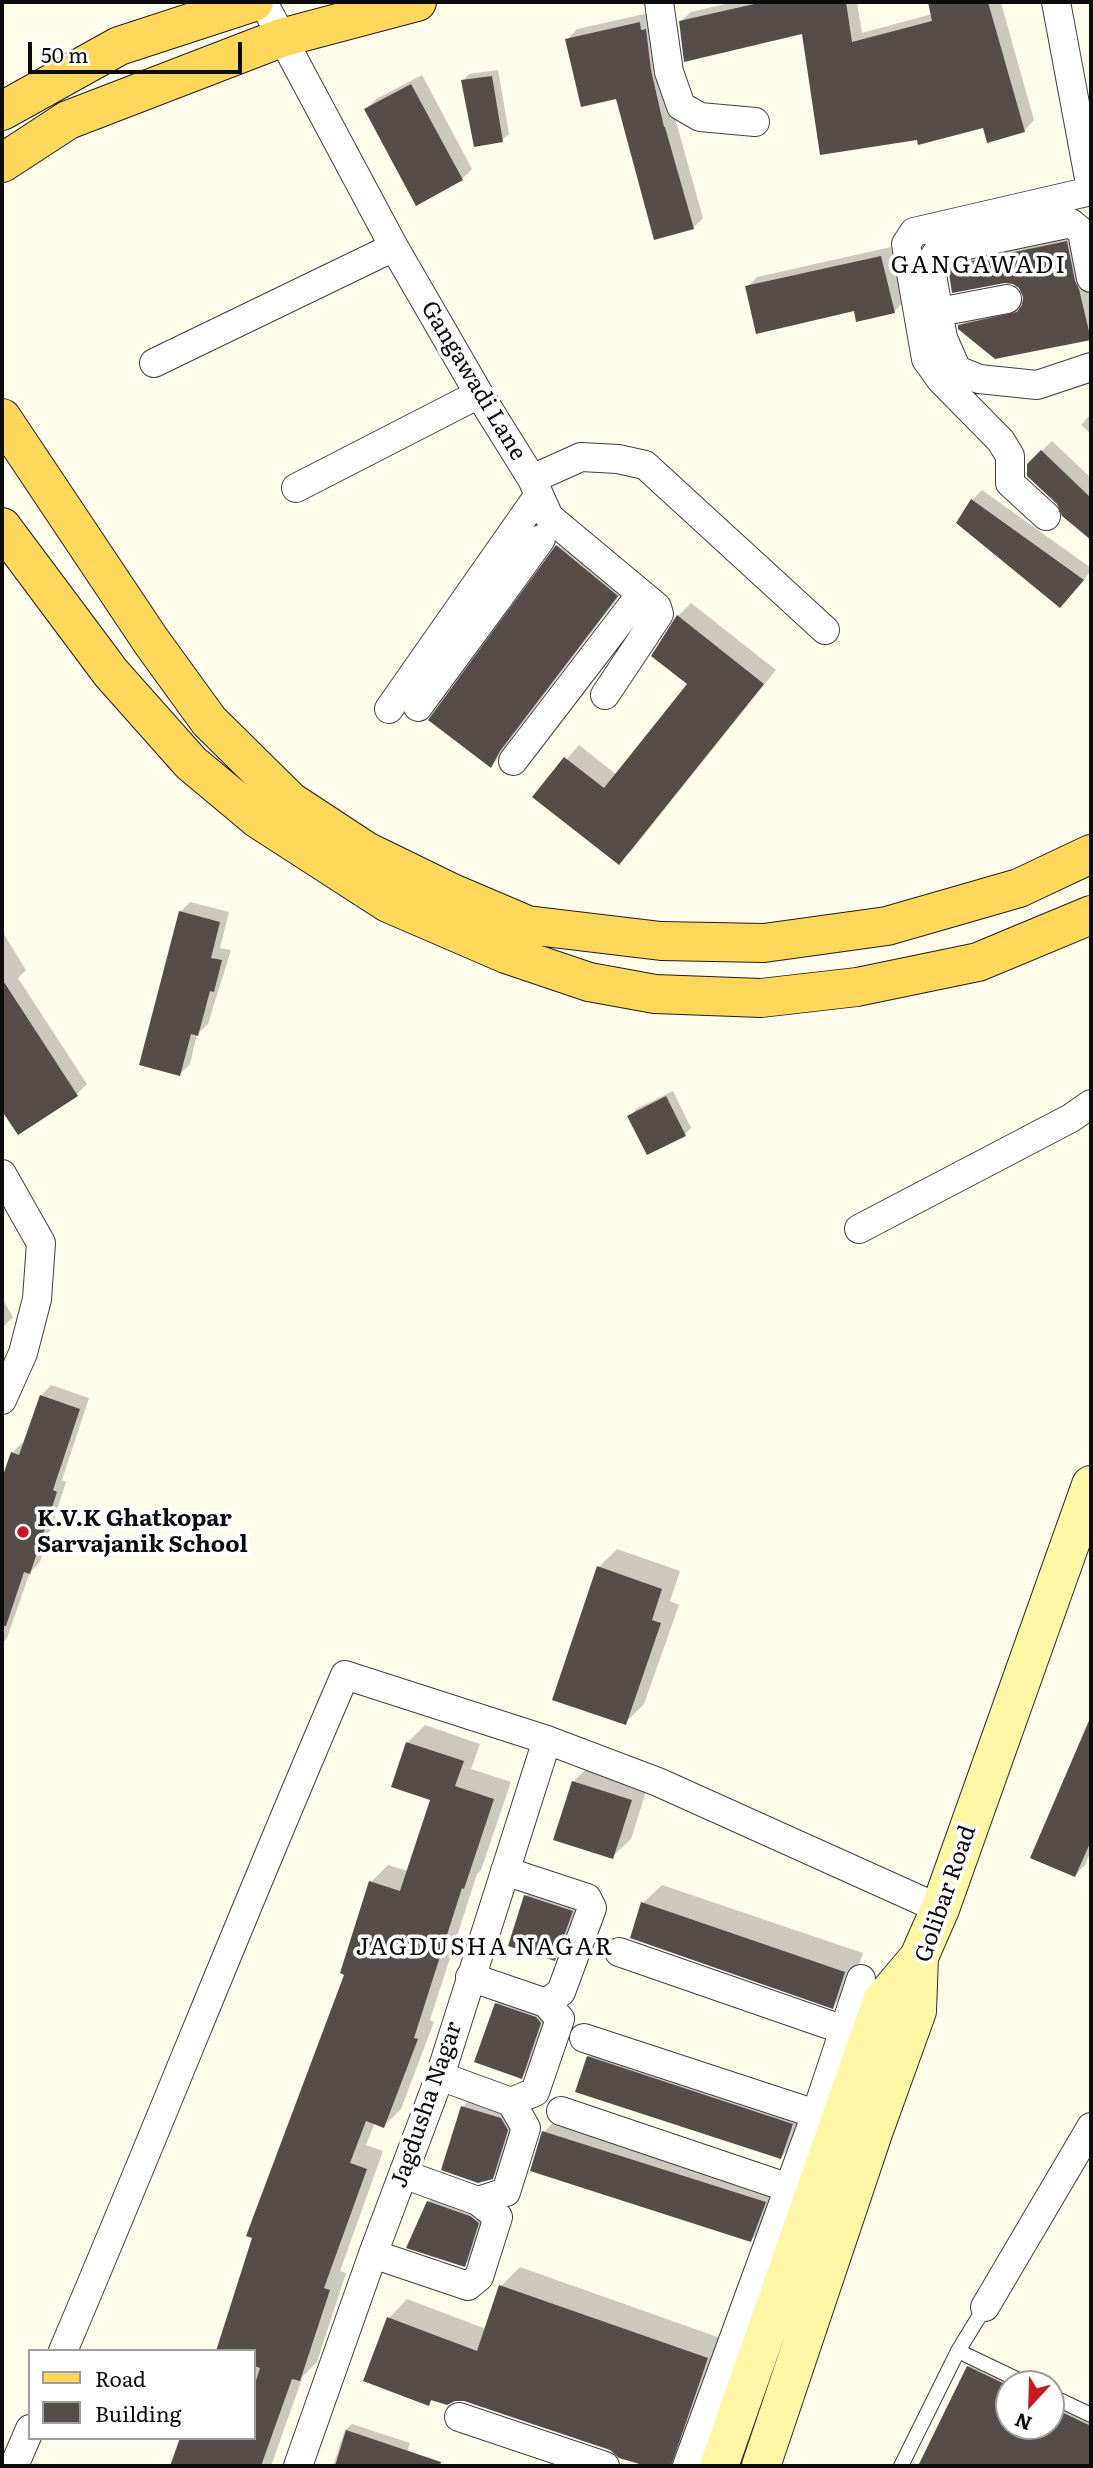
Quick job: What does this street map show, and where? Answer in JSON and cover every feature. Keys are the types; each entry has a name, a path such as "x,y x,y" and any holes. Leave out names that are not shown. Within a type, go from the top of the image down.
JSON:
{"main road":[{"path":"2,111 119,46 254,2"},
{"path":"2,163 68,120 281,38 417,2"},
{"path":"2,418 151,641 209,721 290,801 366,851 527,925 661,941 764,943 887,926 1019,888 1091,854"},
{"path":"2,527 111,673 191,763 258,820 388,903 506,954 589,982 655,994 761,998 857,987 978,962 1091,915"},
{"path":"111,673 151,641"}],"street":[{"name":"Gangawadi Lane","path":"263,2 394,247 535,488 581,457 618,459 645,465 825,630"},
{"path":"659,2 669,72 681,106 700,117 755,122"},
{"path":"1046,516 1010,483 1010,456 1002,441 950,389 926,359 906,244 914,232 1091,190 1056,2"},
{"path":"1091,278 1082,232 1071,223 938,251 930,263 943,338 957,370 979,379 1037,386 1091,367"},
{"path":"910,238 934,258"},
{"path":"154,363 394,247"},
{"path":"939,312 1007,299"},
{"path":"950,389 979,379"},
{"path":"296,488 479,394"},
{"path":"389,709 420,691 486,593 535,488"},
{"path":"535,488 550,517 657,607 659,614 605,695"},
{"path":"486,593 541,539"},
{"path":"513,761 641,594"},
{"path":"859,1229 1071,1118 1091,1104"},
{"path":"2,1174 41,1243 37,1299 23,1353 2,1401"},
{"name":"Golibar Road","path":"761,2466 843,2123 917,2011 919,1957 940,1909 1091,1485"},
{"path":"64,2349 345,1675 547,1740 658,1782 940,1909"},
{"name":"Jagdusha Nagar","path":"298,2466 373,2254 440,2077 547,1740"},
{"path":"505,1871 587,1898 592,1908 561,1992 546,2003"},
{"path":"620,1952 844,2030"},
{"path":"470,1977 546,2003 560,2019 535,2092 511,2102"},
{"path":"719,2466 843,2123 844,2030 861,1979"},
{"path":"584,2038 843,2123"},
{"path":"440,2077 511,2102 527,2128 506,2192 478,2201"},
{"path":"561,2111 789,2189"},
{"path":"687,2466 789,2189 843,2123"},
{"path":"985,2307 1091,2127"},
{"path":"373,2254 468,2286 479,2277 498,2217 478,2201 403,2174"},
{"path":"459,2417 606,2466"},
{"path":"14,2466 28,2434"}],"lane":[{"path":"901,2466 958,2351 985,2307"},
{"path":"958,2351 998,2370"},
{"path":"1065,2403 1091,2415"}],"building":[{"path":"763,2 846,2 852,42 932,21 928,2 988,2 1025,132 987,143 983,128 918,145 917,140 820,155 802,34 684,62 679,21"},
{"path":"640,22 641,30 646,29 651,70 664,127 694,229 654,240 616,99 581,107 565,39"},
{"path":"492,76 503,142 474,147 461,80"},
{"path":"411,84 463,180 416,206 364,109"},
{"path":"1067,241 1091,340 995,359 958,329 958,325 1017,312 1023,297 1019,288 1005,283 952,293 948,266"},
{"path":"881,256 895,313 856,322 854,311 756,334 745,286"},
{"path":"1041,450 1091,498 1091,540 1062,516 1057,504 1027,476 1027,464"},
{"path":"971,499 1084,580 1060,608 956,523"},
{"path":"556,545 618,596 500,751 491,768 428,720"},
{"path":"677,615 764,684 619,865 532,797 564,757 604,788 687,684 651,656"},
{"path":"179,911 220,922 211,958 222,960 214,992 210,991 198,1036 191,1034 180,1076 139,1065"},
{"path":"2,979 78,1096 18,1135 2,1111"},
{"path":"666,1096 686,1136 647,1155 627,1116"},
{"name":"K.V.K Ghatkopar Sarvajanik School","path":"40,1395 80,1409 53,1490 57,1492 30,1574 24,1572 6,1626 2,1626 2,1478 11,1452 19,1455"},
{"path":"597,1566 662,1589 652,1620 661,1623 626,1725 552,1700"},
{"path":"1091,1716 1091,1841 1075,1877 1030,1858"},
{"path":"406,1742 464,1761 455,1786 494,1799 414,2038 418,2039 384,2128 366,2121 350,2163 367,2169 324,2288 330,2290 300,2381 292,2379 261,2466 170,2466 179,2440 256,2440 256,2381 260,2368 256,2367 256,2349 217,2349 252,2238 246,2236 344,1975 340,1973 369,1881 400,1891 430,1800 391,1787"},
{"path":"572,1781 632,1800 613,1859 553,1840"},
{"path":"524,1895 573,1911 555,1961 508,1946"},
{"path":"641,1902 845,1972 833,2009 630,1938"},
{"path":"495,2003 536,2017 541,2023 522,2079 474,2062"},
{"path":"587,2056 793,2124 781,2159 575,2092"},
{"path":"461,2106 501,2118 508,2130 493,2179 478,2183 441,2170"},
{"path":"542,2131 766,2202 751,2242 530,2171"},
{"path":"427,2201 470,2216 479,2223 465,2267 406,2248"},
{"path":"499,2285 708,2358 671,2466 646,2466 619,2458 610,2450 464,2401 447,2405 431,2400 429,2406 363,2381 387,2317 477,2351"},
{"path":"967,2366 995,2379 995,2440 1065,2440 1065,2414 1091,2426 1091,2466 918,2466"},
{"path":"346,2430 441,2462 440,2466 335,2466"}],"place":[{"name":"K.V.K Ghatkopar Sarvajanik School","path":"23,1532"}],"district":[{"name":"GANGAWADI","path":"979,266"},
{"name":"JAGDUSHA NAGAR","path":"485,1948"}]}
